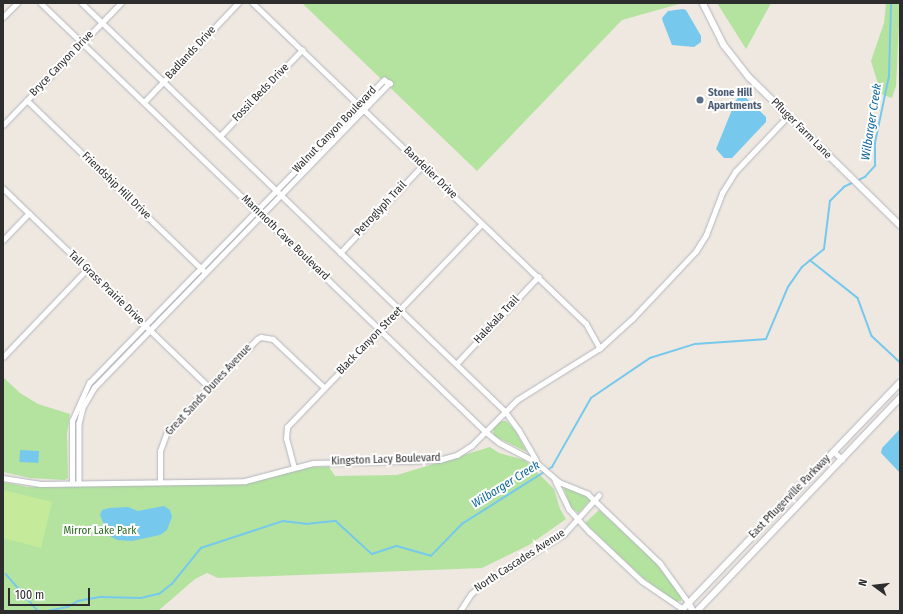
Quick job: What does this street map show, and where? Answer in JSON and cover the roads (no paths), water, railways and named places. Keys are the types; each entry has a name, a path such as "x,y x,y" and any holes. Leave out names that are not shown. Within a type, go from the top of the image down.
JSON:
{"main road":[{"name":"East Pflugerville Parkway","path":"684,610 689,603 900,383"},
{"name":"East Pflugerville Parkway","path":"697,611 900,398"}],"street":[{"path":"3,18 17,3"},
{"name":"Mammoth Cave Boulevard","path":"41,3 484,431 500,443 536,462 554,478 585,492 660,563 689,603 693,611"},
{"name":"Mammoth Cave Boulevard","path":"82,3 505,412 520,430 536,462"},
{"name":"Bryce Canyon Drive","path":"3,125 121,3"},
{"name":"Badlands Drive","path":"144,102 238,3"},
{"name":"Bandelier Drive","path":"253,3 586,323 600,348"},
{"name":"Pfluger Farm Lane","path":"702,3 733,58 788,116 900,225"},
{"name":"Fossil Beds Drive","path":"220,136 302,50"},
{"name":"Walnut Canyon Boulevard","path":"72,483 71,433 78,404 89,383 384,80 390,83 95,387 86,401 80,419 77,438 79,483"},
{"name":"Friendship Hill Drive","path":"27,100 205,273"},
{"name":"Kingston Lacy Boulevard","path":"3,478 30,484 245,480 320,462 439,460 464,451 522,396 600,348 632,319 696,251 706,234 722,193 735,172 788,116"},
{"name":"Petroglyph Trail","path":"340,252 422,166"},
{"name":"Tall Grass Prairie Drive","path":"3,188 210,388"},
{"path":"3,240 29,213"},
{"name":"Black Canyon Street","path":"294,468 286,439 286,429 482,224"},
{"path":"3,357 87,269"},
{"name":"Halekala Trail","path":"456,364 538,277"},
{"name":"Great Sands Dunes Avenue","path":"160,482 160,452 163,439 210,388 261,337 270,338 277,342 325,388"},
{"path":"834,452 842,459"},
{"name":"Mammoth Cave Boulevard","path":"554,478 569,509 579,520 634,574 684,610"},
{"name":"North Cascades Avenue","path":"460,611 477,588 556,540 579,520 599,495"}],"water":[{"path":"686,10 701,36 701,42 694,47 672,45 663,22 662,18 668,11"},
{"path":"742,94 766,117 766,122 732,158 724,158 716,149 736,100"},
{"path":"900,429 900,473 881,453 882,448"},
{"path":"20,450 39,451 38,463 19,462"},
{"path":"164,506 170,510 172,517 167,530 160,535 132,541 117,540 108,535 100,515 102,510 109,508 128,507 138,511"}],"waterway":[{"name":"Wilbarger Creek","path":"857,181 865,177 875,166 875,143 889,76 891,3"},
{"name":"Wilbarger Creek","path":"47,611 68,607 78,601 100,597 141,598 159,594 172,584 201,548 283,521 306,524 336,521 372,554 397,546 431,556 462,524 552,467 591,398 650,358 695,344 766,339 788,287 802,267 824,249 830,201 844,187 854,182"},
{"path":"810,260 858,298 872,336 900,362"},
{"name":"Wilbarger Creek","path":"6,574 38,611"}],"place":[{"name":"Stone Hill Apartments","path":"700,100"}],"park label":[{"name":"Mirror Lake Park","path":"100,531"}]}
